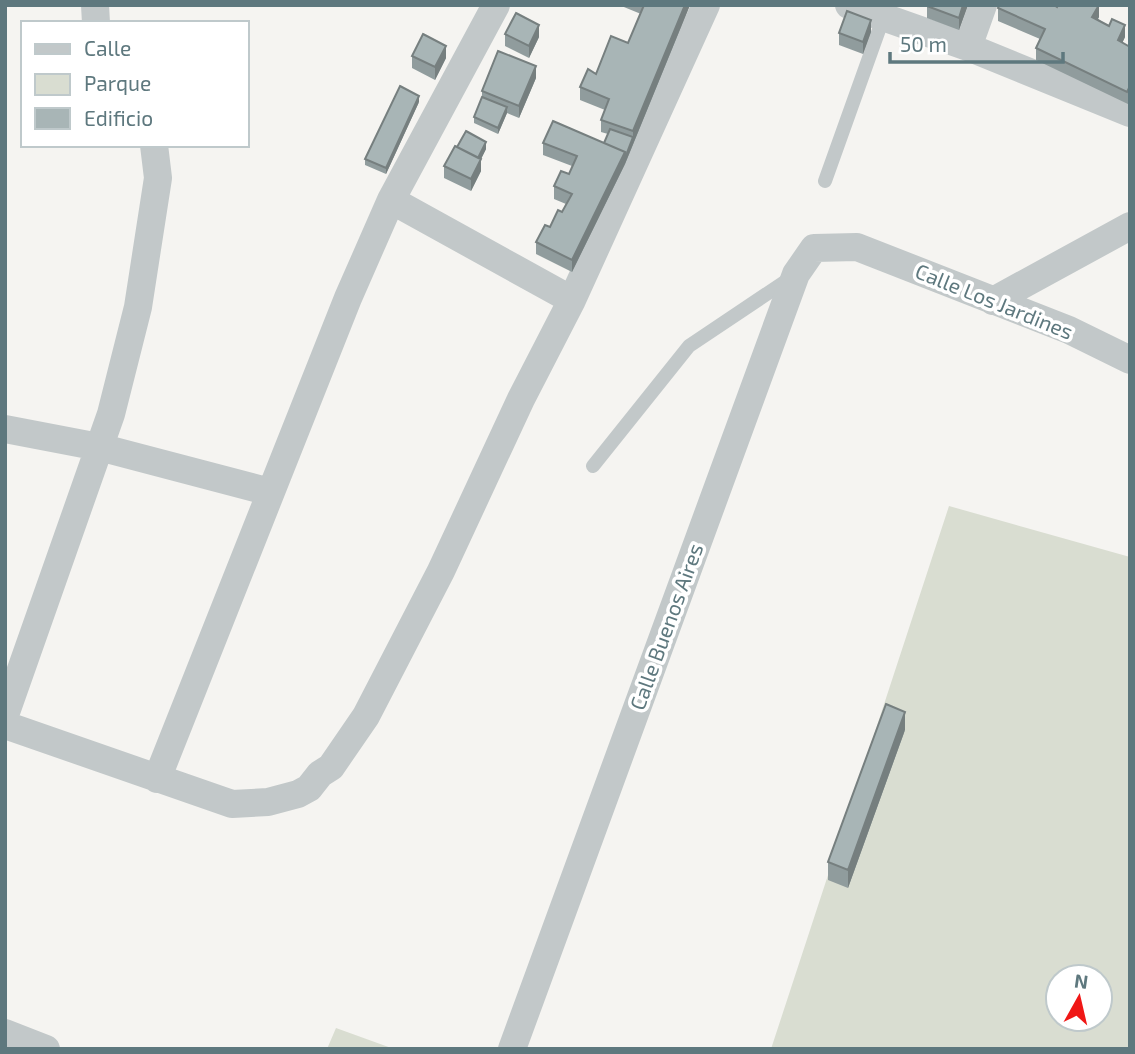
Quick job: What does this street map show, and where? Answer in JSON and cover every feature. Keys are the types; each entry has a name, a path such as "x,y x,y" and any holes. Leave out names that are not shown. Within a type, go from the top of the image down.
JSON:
{"street":[{"path":"157,779 348,298 391,201 496,5"},
{"path":"5,725 232,804 268,802 298,794 309,788 320,774 331,767 366,716 391,669 572,300 706,5"},
{"path":"849,5 885,11 1130,113"},
{"path":"968,47 983,5"},
{"path":"5,715 111,414 138,307 158,178 154,147"},
{"path":"391,201 572,300"},
{"path":"993,301 1130,226"},
{"name":"Calle Los Jardines","path":"857,247 1069,331 1130,360"},
{"name":"Calle Buenos Aires","path":"512,1049 796,274 814,248 857,247"},
{"path":"5,429 99,447 270,492"},
{"path":"5,1033 46,1049"}],"lane":[{"path":"825,181 885,11"},
{"path":"593,466 689,346 796,274"}],"green space":[{"path":"949,506 1130,557 1130,1049 771,1049"},
{"path":"336,1028 394,1049 327,1049"}],"building":[{"path":"644,5 685,5 633,131 601,120 609,99 580,87 588,69 596,74 611,36 628,43"},
{"path":"927,5 963,5 959,18"},
{"path":"999,5 1099,5 1092,17 1109,26 1112,19 1125,25 1118,40 1130,47 1130,86 1127,92 1036,48 1045,29 998,8"},
{"path":"847,11 871,20 863,42 839,33"},
{"path":"516,13 539,25 529,46 505,34"},
{"path":"423,34 446,46 435,67 412,56"},
{"path":"498,51 536,66 519,106 482,91"},
{"path":"400,86 419,96 386,168 365,159"},
{"path":"482,97 507,107 498,128 474,117"},
{"path":"553,121 625,152 572,260 536,242 545,225 550,227 558,210 562,212 572,194 554,186 561,171 569,174 577,156 543,143"},
{"path":"610,129 633,137 625,158 625,152 604,143"},
{"path":"466,131 486,142 478,158 457,147"},
{"path":"455,146 481,159 471,179 444,166"},
{"path":"886,704 905,712 848,870 828,862"}]}
